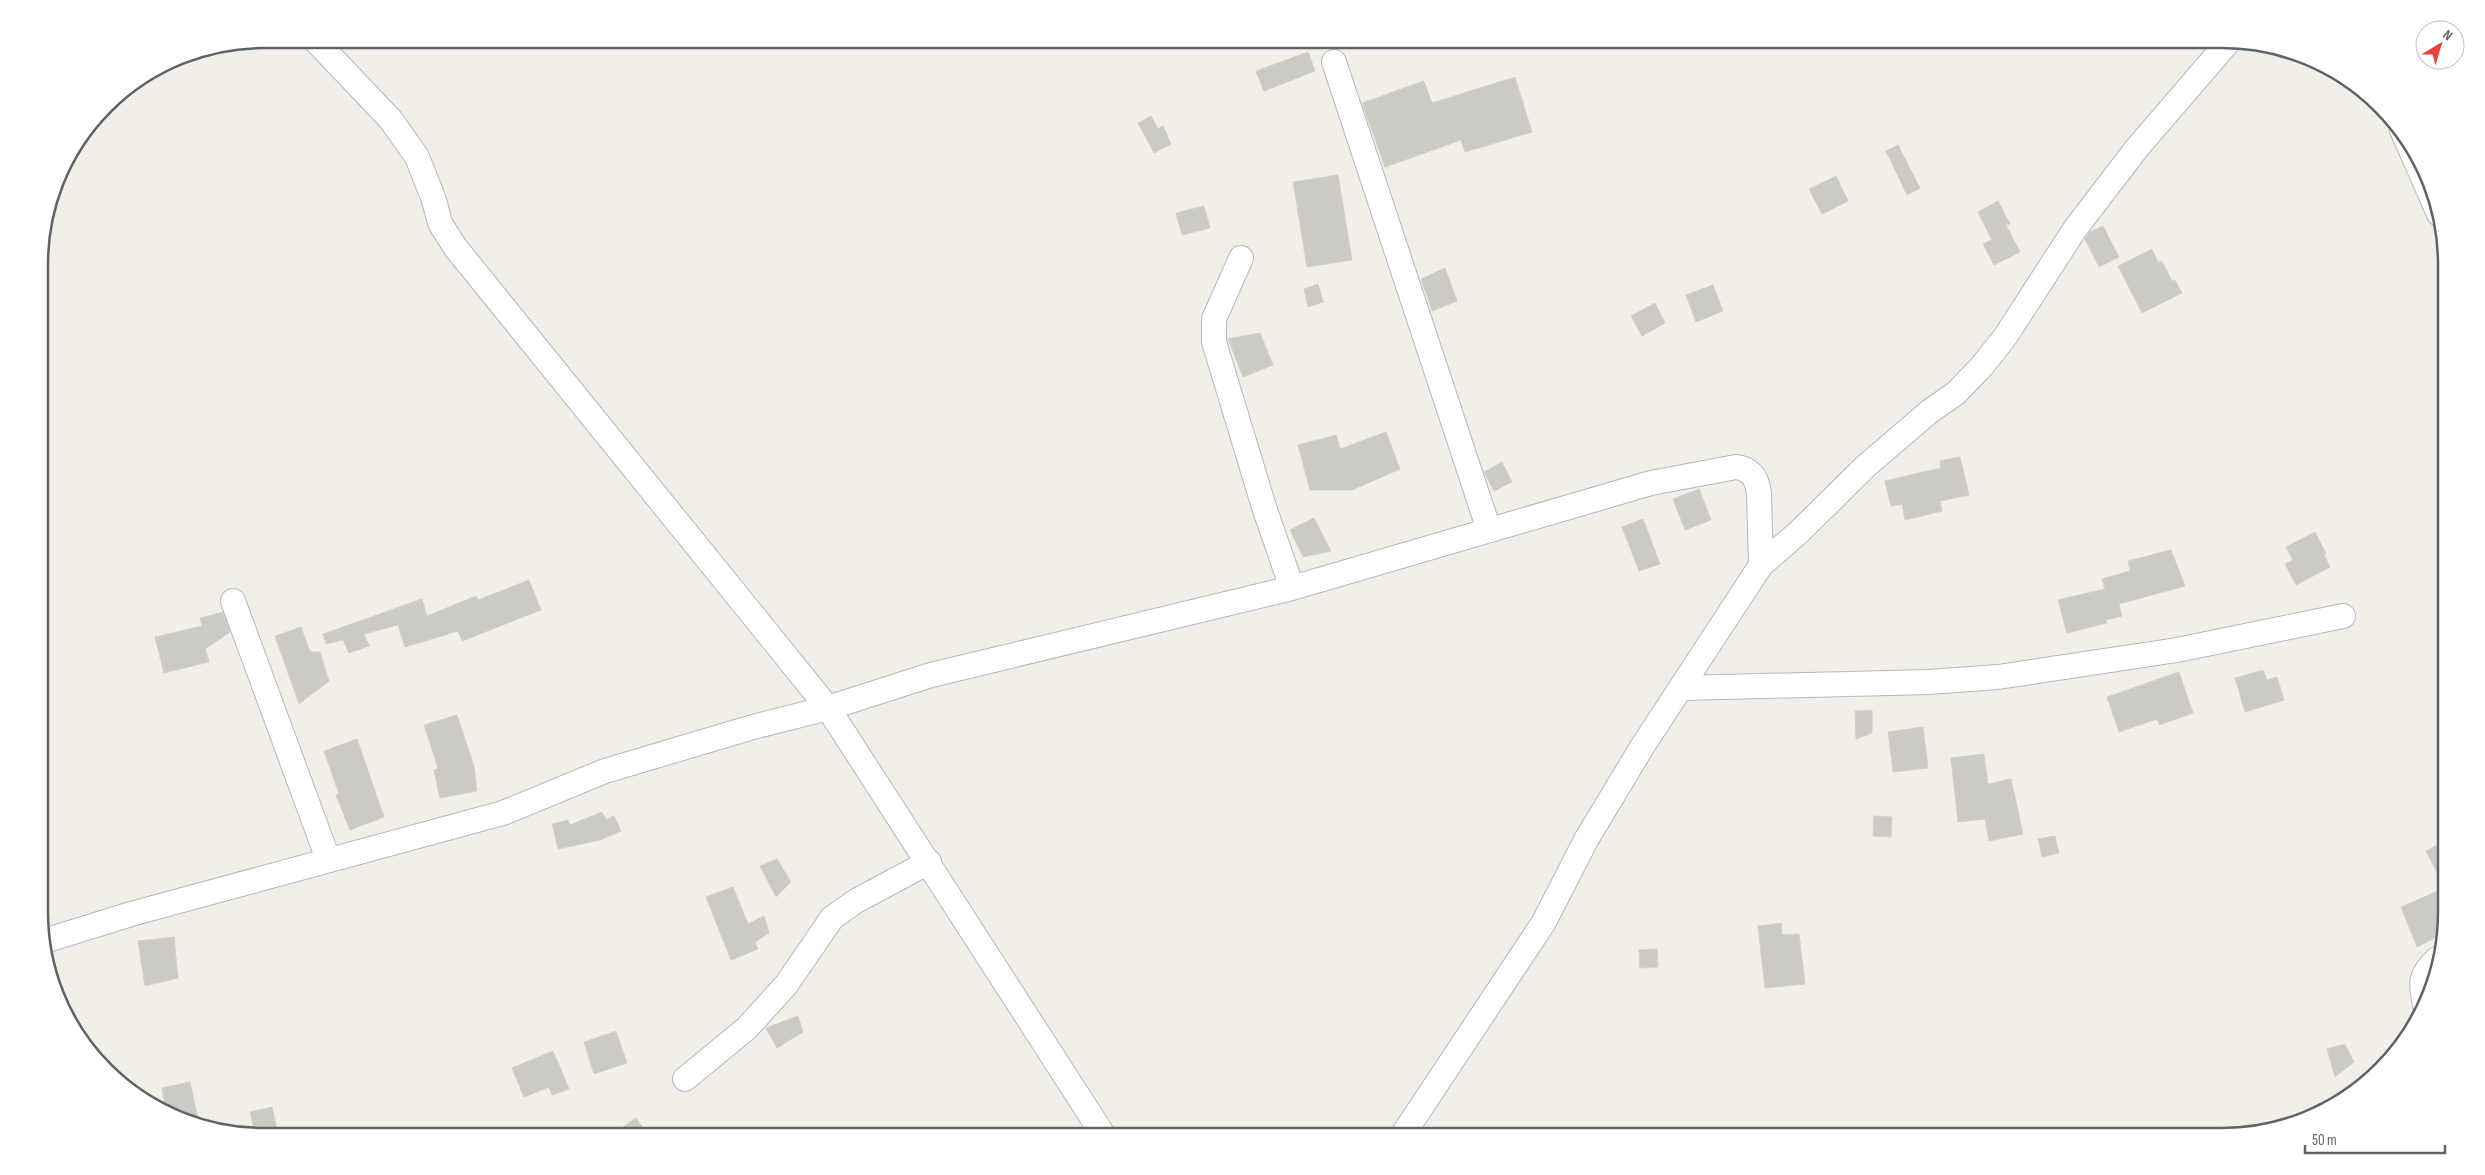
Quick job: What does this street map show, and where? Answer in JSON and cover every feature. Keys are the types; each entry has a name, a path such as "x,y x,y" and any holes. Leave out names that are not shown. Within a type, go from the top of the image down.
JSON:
{"street":[{"path":"323,48 391,120 417,157 434,200 440,223 456,247 828,708 1099,1128"},
{"path":"1407,1128 1544,922 1586,840 1642,747 1761,565 1799,532 1866,466 1916,423 1956,393 1982,366 2005,337 2075,230 2137,148 2223,48"},
{"path":"1334,62 1488,530"},
{"path":"1241,258 1214,319 1214,342 1253,472 1292,588"},
{"path":"49,940 131,914 328,859 503,813 605,772 754,727 828,708 931,675 1292,588 1651,483 1736,467 1749,471 1758,483 1761,565"},
{"path":"233,601 328,859"},
{"path":"1682,688 1929,682 1998,677 2177,650 2343,616"},
{"path":"685,1079 747,1028 786,985 832,918 856,901 929,862"},
{"path":"2423,989 2422,980 2425,970 2430,965"}],"building":[{"path":"1308,52 1315,71 1264,91 1256,71"},
{"path":"1515,77 1532,132 1465,152 1461,140 1385,167 1362,103 1424,81 1432,103"},
{"path":"1151,116 1158,129 1163,126 1171,144 1154,153 1138,123"},
{"path":"1898,145 1920,188 1907,195 1886,151"},
{"path":"1338,175 1352,260 1307,267 1293,182"},
{"path":"1836,176 1848,201 1822,214 1809,189"},
{"path":"1998,201 2010,224 2006,225 2020,252 1994,265 1983,244 1992,240 1978,212"},
{"path":"1204,206 1210,228 1182,235 1176,213"},
{"path":"2103,226 2119,257 2099,267 2085,239 2090,232"},
{"path":"2152,249 2158,262 2162,261 2172,281 2175,280 2182,293 2142,313 2118,266"},
{"path":"1445,268 1457,301 1432,311 1421,279"},
{"path":"1318,284 1323,302 1308,307 1304,289"},
{"path":"1713,285 1723,311 1696,322 1686,295"},
{"path":"1655,303 1665,323 1642,336 1631,316"},
{"path":"1260,333 1273,365 1243,377 1228,339"},
{"path":"1386,432 1400,469 1352,490 1310,490 1298,445 1336,435 1340,449"},
{"path":"1960,457 1969,495 1940,501 1942,511 1905,520 1902,504 1891,506 1885,481 1941,468 1940,461"},
{"path":"1502,462 1512,482 1494,491 1484,472"},
{"path":"1699,489 1711,520 1685,530 1673,499"},
{"path":"1314,518 1331,551 1303,557 1290,530"},
{"path":"1643,519 1660,564 1639,571 1622,527"},
{"path":"2315,532 2330,567 2296,585 2285,564 2293,560 2286,547"},
{"path":"2171,550 2185,586 2119,604 2122,616 2106,620 2107,623 2067,633 2058,600 2105,589 2102,579 2130,571 2128,561"},
{"path":"529,580 541,610 462,641 458,631 405,647 398,625 364,634 369,646 349,653 343,640 326,644 323,634 422,599 427,616 476,596 478,600"},
{"path":"223,612 230,632 205,649 209,662 164,673 155,637 202,626 200,618"},
{"path":"301,627 310,652 320,652 329,681 299,704 275,636"},
{"path":"2263,670 2267,680 2277,677 2284,700 2245,712 2235,678"},
{"path":"2179,672 2193,713 2159,725 2157,719 2119,732 2107,697"},
{"path":"1872,710 1872,733 1856,739 1855,711"},
{"path":"457,715 474,766 477,791 440,798 434,770 438,768 424,725"},
{"path":"1923,727 1928,768 1893,772 1888,732"},
{"path":"357,739 384,817 350,830 336,795 339,794 324,751"},
{"path":"1984,754 1988,784 2011,779 2023,834 1989,841 1985,819 1958,822 1951,758"},
{"path":"602,812 606,820 614,816 621,831 600,840 558,849 552,824 568,820 570,825"},
{"path":"1874,816 1892,817 1891,837 1873,836"},
{"path":"2055,836 2059,853 2042,857 2038,839"},
{"path":"2438,844 2438,874 2426,851"},
{"path":"777,859 791,882 776,897 760,866"},
{"path":"733,887 748,924 764,916 769,933 755,942 758,949 731,960 706,897"},
{"path":"2438,891 2436,937 2417,947 2401,907"},
{"path":"1781,923 1782,935 1799,934 1805,984 1765,988 1758,926"},
{"path":"174,937 178,978 145,986 138,941"},
{"path":"1657,949 1658,967 1640,968 1639,950"},
{"path":"798,1016 803,1032 777,1048 766,1028"},
{"path":"616,1031 627,1063 594,1074 584,1042"},
{"path":"2345,1044 2354,1062 2335,1077 2327,1049"},
{"path":"553,1051 569,1089 552,1095 549,1087 524,1097 512,1068"},
{"path":"190,1082 198,1117 164,1103 162,1088"},
{"path":"272,1107 277,1128 253,1127 250,1112"},
{"path":"636,1118 643,1128 622,1128"}]}
